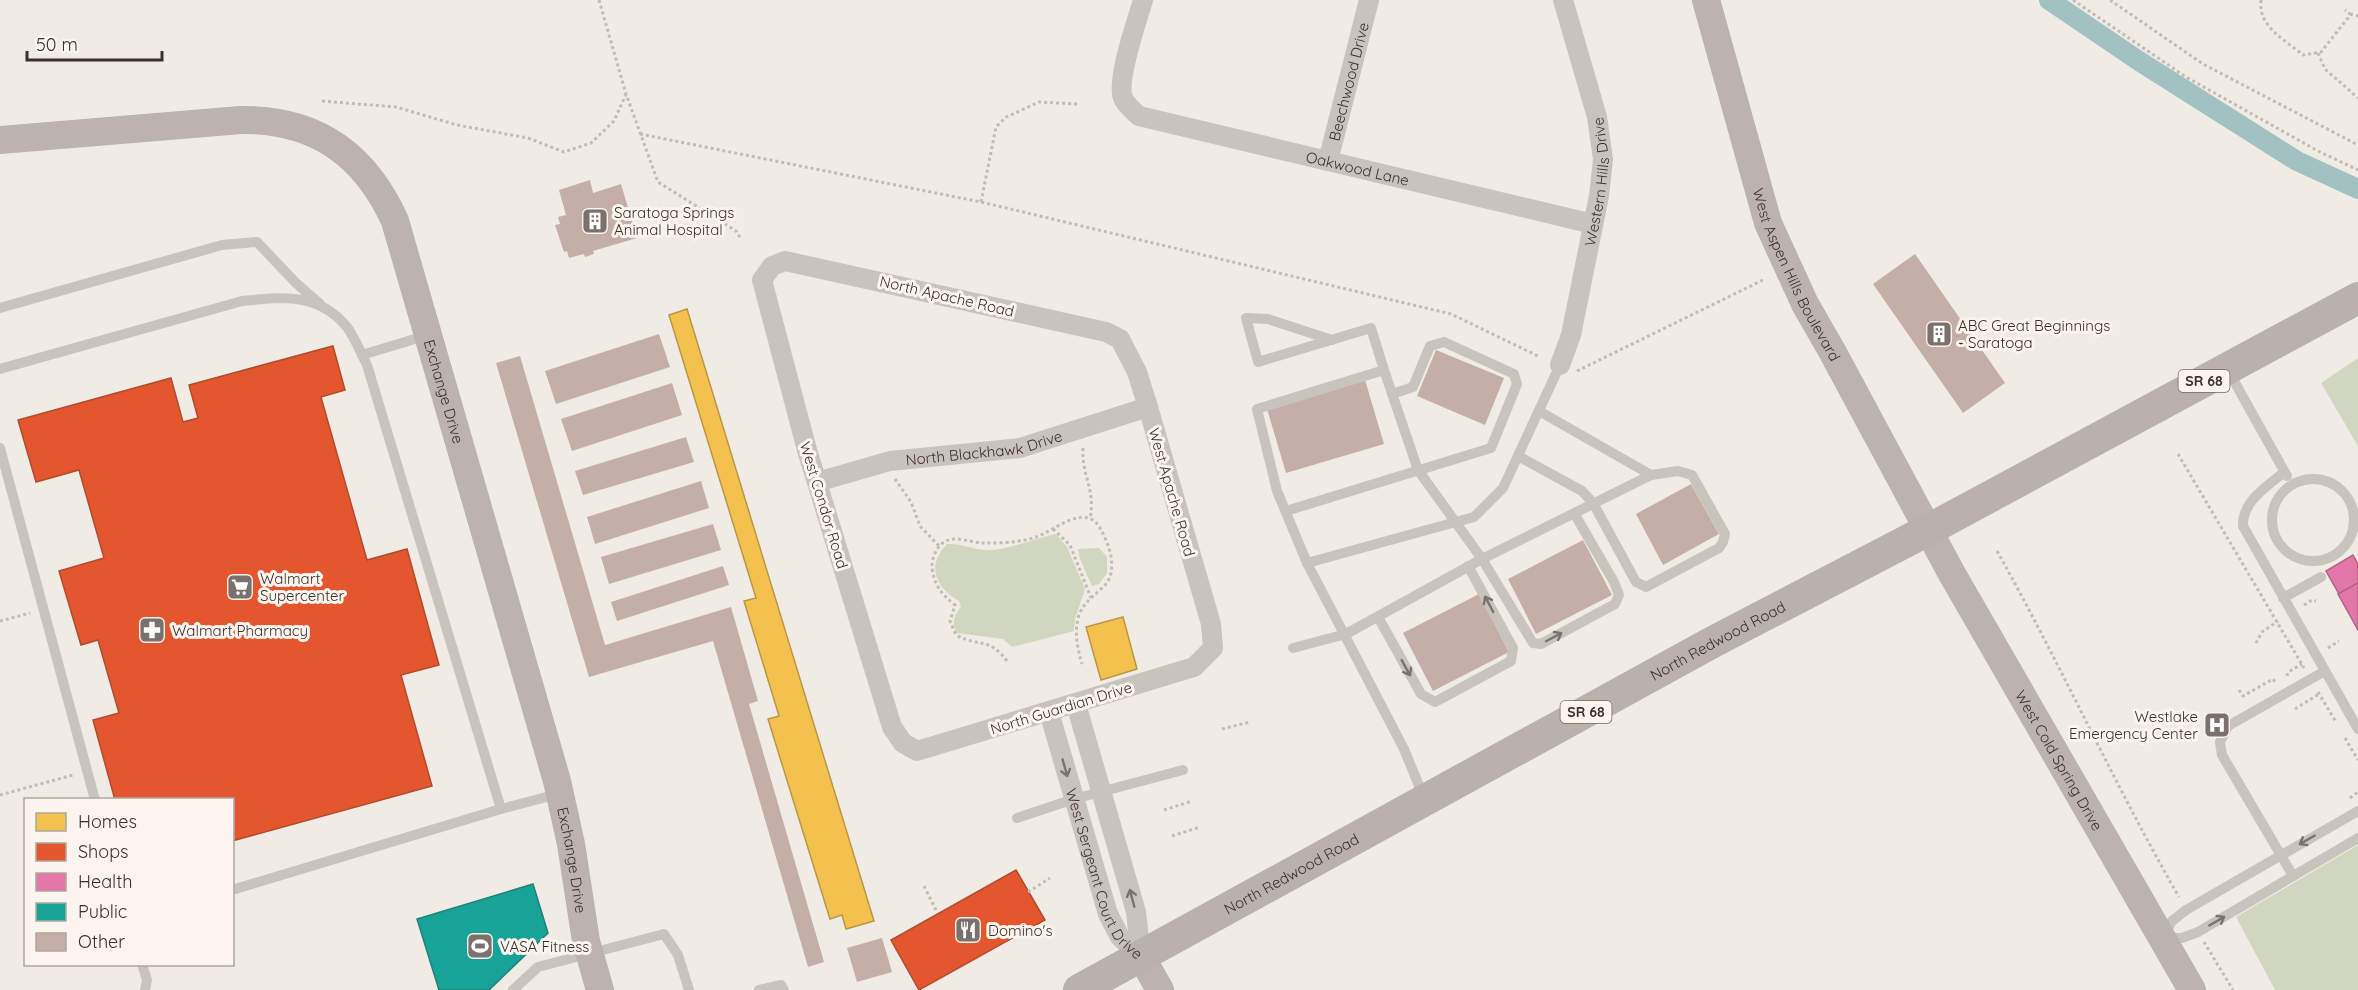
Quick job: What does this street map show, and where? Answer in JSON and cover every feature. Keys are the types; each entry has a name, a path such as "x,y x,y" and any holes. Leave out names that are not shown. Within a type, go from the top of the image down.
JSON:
{"main road":[{"name":"North Redwood Road","path":"1079,990 1730,633 1928,530 2358,298"}],"street":[{"name":"Oakwood Lane","path":"1143,0 1121,83 1123,98 1139,116 1593,224"},
{"name":"Beechwood Drive","path":"1328,161 1369,0"},
{"name":"Western Hills Drive","path":"1563,0 1602,138 1602,178 1570,335 1568,369"},
{"name":"West Aspen Hills Boulevard","path":"1706,0 1768,223 1805,304 1833,351 1928,530"},
{"name":"Exchange Drive","path":"0,140 241,120 274,122 307,130 322,138 350,157 376,184 395,221 560,794 571,844 589,953 600,990"},
{"name":"North Apache Road","path":"772,266 786,261 803,264 1106,332 1120,339"},
{"name":"West Condor Road","path":"772,266 762,280 817,482 892,727 903,743"},
{"name":"West Apache Road","path":"1120,339 1137,372 1148,407 1211,624 1213,648"},
{"name":"North Blackhawk Drive","path":"817,482 890,461 1020,448 1148,407"},
{"name":"West Cold Spring Drive","path":"1928,530 2192,990"},
{"name":"North Guardian Drive","path":"903,743 917,752 1076,704 1194,667 1213,648"},
{"name":"West Sergeant Court Drive","path":"1076,704 1136,912 1141,956"},
{"name":"West Sergeant Court Drive","path":"1049,712 1113,926 1129,948 1141,956"},
{"path":"1141,956 1160,990"}],"lane":[{"path":"0,308 222,245 257,242 296,283 347,328 371,376 501,809"},
{"path":"0,369 242,301 280,298 320,304"},
{"path":"1332,340 1268,319 1246,318 1258,362 1332,340 1371,328 1418,470 1482,559 1526,636 1533,643 1541,644 1615,604 1619,595 1614,582 1574,513"},
{"path":"362,355 428,335"},
{"path":"1286,511 1491,448 1517,384 1514,374 1444,342 1430,346 1413,387 1392,394"},
{"path":"1307,563 1474,518 1503,488 1539,411 1568,369"},
{"path":"2227,369 2291,484"},
{"path":"1384,370 1257,409 1277,491 1307,563 1404,749 1425,801"},
{"path":"1539,411 1651,475"},
{"path":"0,448 94,798"},
{"path":"1293,648 1346,634 1468,566 1574,513 1593,504 1651,475 1678,471 1692,475 1725,534 1723,542 1719,548 1646,587 1636,582 1593,504 1582,491 1518,456"},
{"path":"2284,472 2249,503 2243,519 2246,533 2358,729"},
{"path":"2300,480 2322,480 2332,483 2348,498 2352,508 2353,530 2349,540 2334,555 2314,562 2303,560 2293,557 2277,542 2271,521 2272,511 2282,492 2291,484 2300,480"},
{"path":"1378,616 1421,694 1435,702 1511,661 1513,648 1468,566"},
{"path":"2283,598 2322,576"},
{"path":"2293,876 2222,755 2220,742 2228,726 2325,671"},
{"path":"1017,818 1074,799 1183,770"},
{"path":"234,889 501,809 560,794"},
{"path":"2358,811 2178,915 2166,929 2162,938 2181,938 2198,932 2358,838"},
{"path":"513,990 538,968 664,934 678,955 689,990"},
{"path":"143,966 147,980 145,990"},
{"path":"759,990 781,985 784,990"}],"path":[{"path":"599,0 626,94 657,182 736,231 741,239"},
{"path":"2073,0 2186,77 2318,151 2358,170"},
{"path":"2110,0 2203,64 2358,145"},
{"path":"2261,0 2260,12 2264,22 2303,55 2321,52 2350,14"},
{"path":"2345,10 2358,16"},
{"path":"2318,53 2325,69 2358,98"},
{"path":"322,101 396,107 457,125 528,138 564,152 591,143 614,121 626,94"},
{"path":"981,202 996,127 1006,117 1039,102 1078,104"},
{"path":"640,134 981,202 1451,314 1538,356"},
{"path":"1568,369 1765,279"},
{"path":"1083,440 1082,458 1093,503 1090,519"},
{"path":"2178,454 2336,722"},
{"path":"894,477 911,502 920,526 939,546"},
{"path":"1007,661 992,645 962,639 951,628 950,621 955,605 940,593 932,565 939,546 945,541 956,539 984,543 1017,542 1036,537 1071,519 1080,517 1090,519 1099,525 1108,548 1112,571 1106,583 1091,598 1079,616 1076,640 1082,664"},
{"path":"1053,529 1070,545 1091,598"},
{"path":"1997,551 2057,662 2127,804 2179,897"},
{"path":"0,621 40,611"},
{"path":"2239,690 2243,696 2273,679 2283,695"},
{"path":"2295,709 2319,694"},
{"path":"1222,729 1250,722"},
{"path":"2341,732 2358,760"},
{"path":"0,795 73,775"},
{"path":"1164,810 1192,801"},
{"path":"1172,836 1200,827"},
{"path":"1028,891 1050,878"},
{"path":"924,886 936,910"},
{"path":"2204,940 2232,990"}],"green space":[{"path":"2358,358 2358,446 2321,383"},
{"path":"1056,534 1067,547 1085,589 1075,619 1074,631 1012,647 1003,639 957,633 954,622 961,607 959,601 939,583 935,568 947,544 994,550"},
{"path":"1099,548 1107,557 1107,573 1099,584 1092,586 1078,549"},
{"path":"2358,845 2358,990 2275,990 2236,917"}],"building: Homes":[{"path":"687,309 874,921 846,929 842,915 830,919 768,719 779,716 744,601 756,598 669,315"},
{"path":"1123,617 1137,669 1101,680 1086,627"}],"building: Shops":[{"name":"Walmart Supercenter","path":"333,346 345,390 321,397 367,560 407,549 439,665 401,675 432,786 234,840 234,798 114,798 93,720 119,713 98,640 81,645 59,571 104,558 79,470 36,482 18,420 171,378 183,422 198,418 189,385"},
{"path":"1016,870 1045,920 919,990 891,940"}],"building: Health":[{"path":"2353,555 2358,564 2358,583 2339,594 2326,571"},
{"path":"2358,583 2358,630 2338,594"}],"building: Public":[{"name":"VASA Fitness","path":"533,884 548,933 489,990 439,990 417,919"}],"building: Other":[{"name":"Saratoga Springs Animal Hospital","path":"590,180 593,193 621,184 637,238 593,251 594,254 585,257 584,254 569,258 567,251 564,252 555,225 560,224 558,217 566,215 559,190"},
{"name":"ABC Great Beginnings - Saratoga","path":"1915,254 2005,383 1963,413 1873,284"},
{"path":"659,334 670,367 556,404 545,371"},
{"path":"1436,350 1504,378 1485,425 1417,396"},
{"path":"520,356 605,645 731,607 758,701 749,704 824,962 808,967 713,641 589,677 496,363"},
{"path":"1365,380 1384,444 1286,473 1267,409"},
{"path":"672,383 682,415 572,451 561,419"},
{"path":"686,437 694,462 583,495 575,471"},
{"path":"701,481 709,508 595,544 587,517"},
{"path":"1691,484 1719,534 1663,565 1636,514"},
{"path":"713,524 721,550 609,584 601,557"},
{"path":"1583,540 1612,595 1536,634 1508,579"},
{"path":"723,566 729,585 617,621 611,602"},
{"path":"1479,594 1509,652 1433,691 1403,633"},
{"path":"882,938 892,972 857,982 847,948"}],"waterway":[{"path":"2049,0 2139,61 2297,161 2358,189"}],"place":[{"name":"Saratoga Springs Animal Hospital","path":"595,221"},
{"name":"ABC Great Beginnings - Saratoga","path":"1939,334"},
{"name":"Walmart Supercenter","path":"240,587"},
{"name":"Walmart Pharmacy","path":"152,630"},
{"name":"Westlake Emergency Center","path":"2217,725"},
{"name":"Domino's","path":"968,930"},
{"name":"VASA Fitness","path":"480,946"}]}
